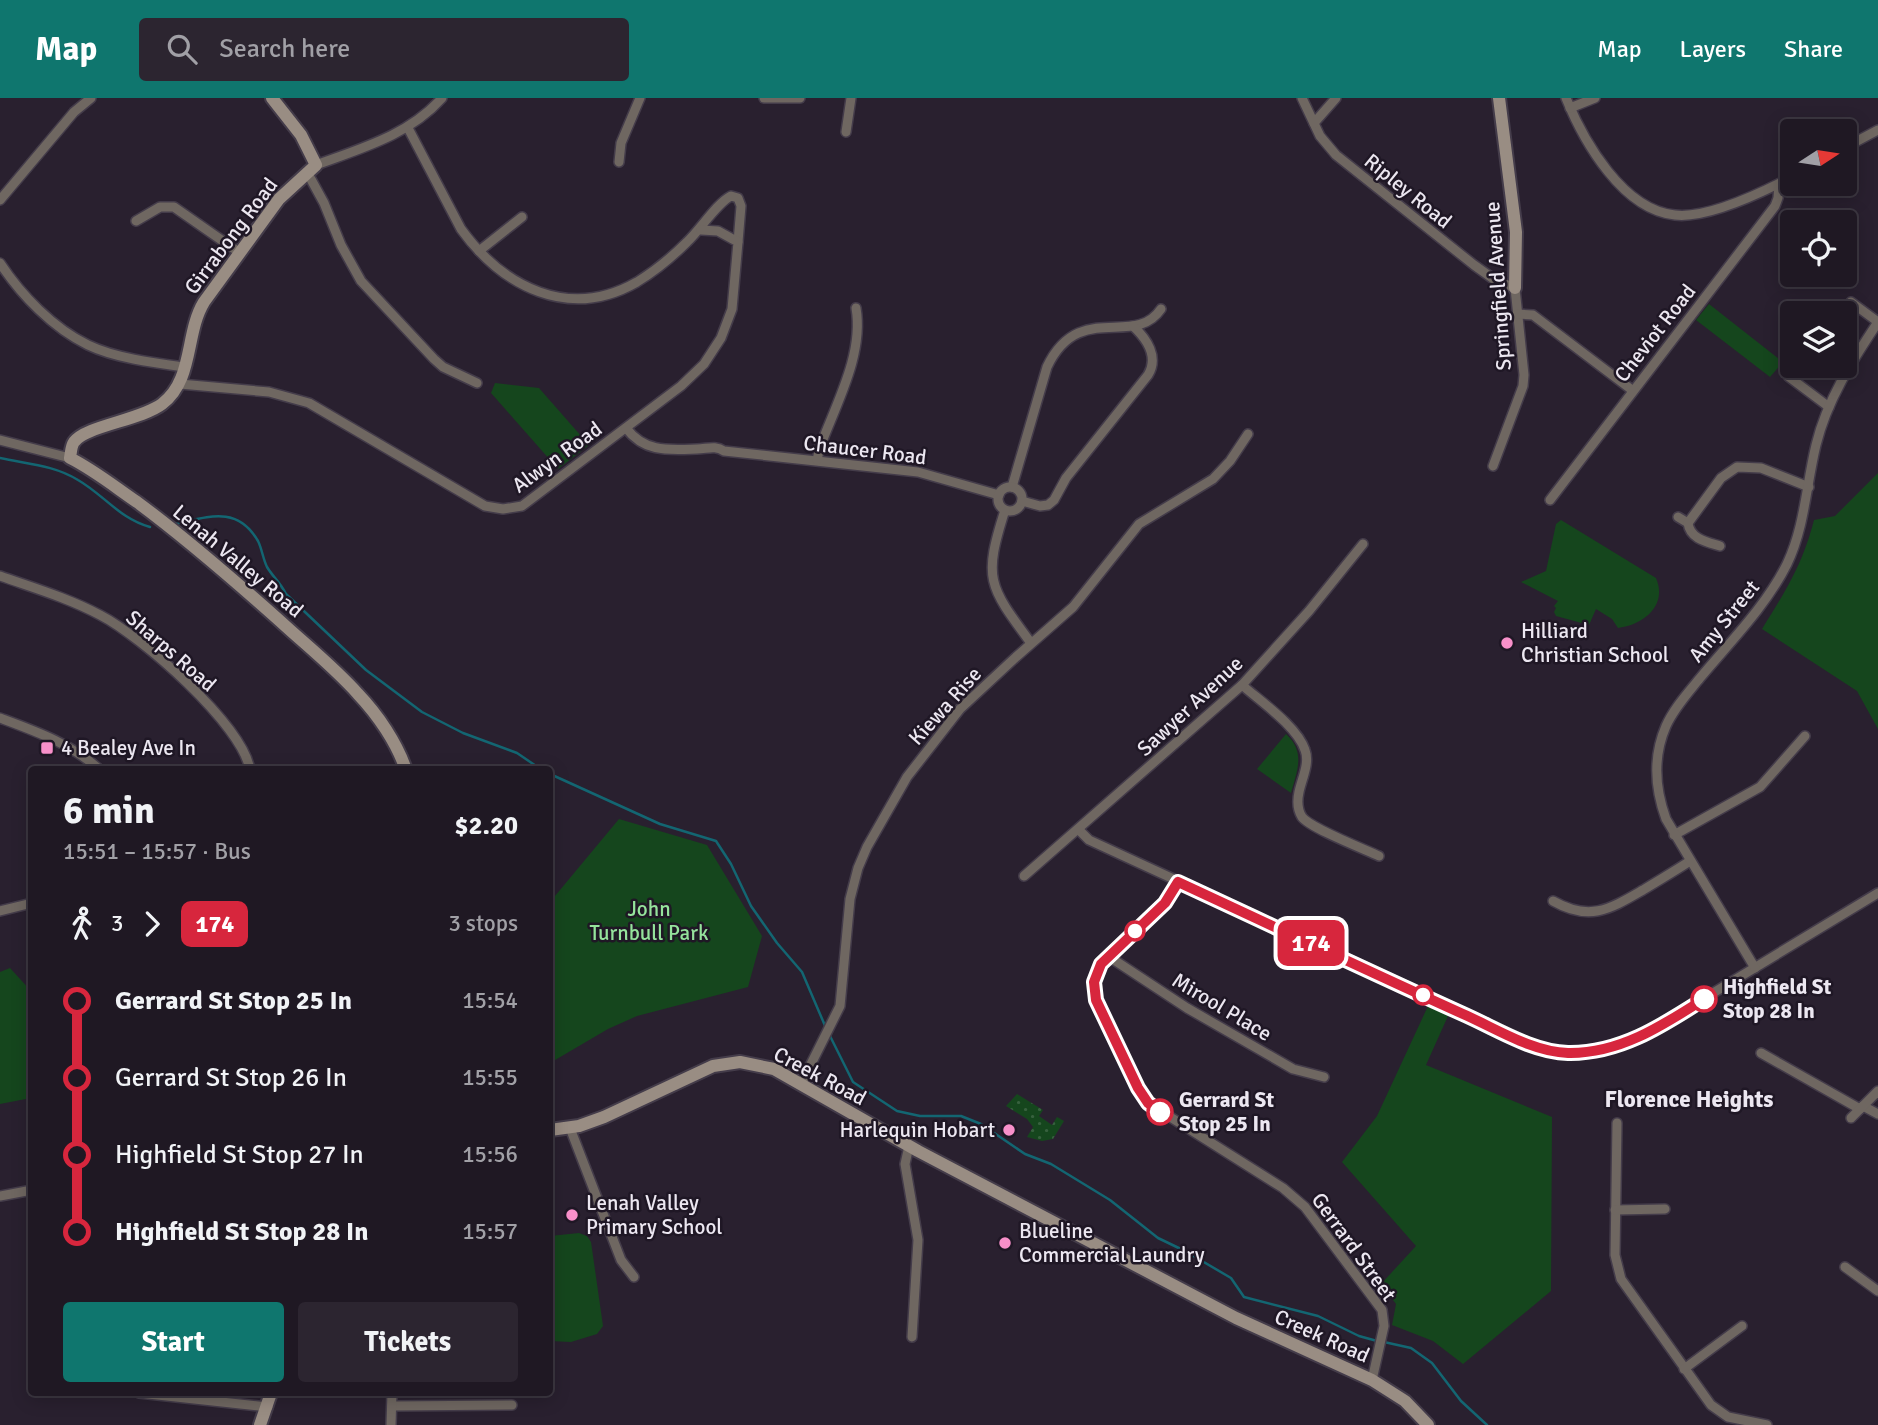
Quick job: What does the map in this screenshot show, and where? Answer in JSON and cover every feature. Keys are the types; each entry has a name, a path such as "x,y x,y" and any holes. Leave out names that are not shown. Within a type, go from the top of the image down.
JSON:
{"street":[{"path":"0,200 74,112 91,98"},
{"path":"272,98 301,135 324,203 351,264 371,294 434,359 477,383"},
{"name":"Girrabong Road","path":"180,384 200,309 279,198 311,168 408,128 432,110 442,98"},
{"path":"619,162 621,143 640,98"},
{"path":"764,98 800,98"},
{"path":"846,132 851,98"},
{"name":"Ripley Road","path":"1302,98 1326,144 1354,171 1487,275 1515,288"},
{"path":"1314,123 1336,98"},
{"name":"Springfield Avenue","path":"1493,466 1523,386 1515,288 1516,232 1499,98"},
{"path":"1566,98 1579,127 1606,168 1633,198 1653,209 1674,215 1690,214 1755,196 1779,184"},
{"path":"1570,108 1595,98"},
{"path":"408,128 461,229 479,251 517,283 532,291 566,298 593,297 636,283 662,265 701,230 719,231 738,242"},
{"path":"1857,141 1878,130"},
{"name":"Cheviot Road","path":"1550,500 1774,206 1778,198 1779,184"},
{"name":"Alwyn Road","path":"180,384 269,392 309,403 474,500 494,509 513,509 530,502 692,376 721,338 732,309 741,206 734,197 724,200 701,230"},
{"path":"136,221 160,207 174,207 240,253"},
{"path":"479,251 522,217"},
{"path":"0,263 24,295 54,323 77,339 90,346 123,355 184,367"},
{"path":"1857,306 1878,322"},
{"path":"817,460 852,361 859,327 856,308"},
{"path":"1012,487 1047,367 1063,342 1090,328 1146,324 1155,318 1161,309"},
{"path":"1517,314 1533,315 1632,390"},
{"name":"Amy Street","path":"1755,968 1674,835 1661,806 1657,778 1658,752 1666,726 1679,705 1777,582 1793,550 1803,519 1816,444 1829,407 1848,367 1878,322"},
{"path":"1022,501 1040,506 1048,505 1054,500 1066,478 1148,375 1153,367 1152,352 1133,326"},
{"path":"1790,378 1829,407"},
{"path":"71,458 74,443 84,434 150,412 172,397 180,384"},
{"name":"Chaucer Road","path":"626,428 634,439 647,447 719,447 724,451 918,472 999,495"},
{"name":"Kiewa Rise","path":"801,1084 840,1006 850,899 862,856 907,777 949,722 975,695 1073,607 1139,524 1213,479 1230,461 1248,434"},
{"name":"Lenah Valley Road","path":"0,440 71,458 179,535 241,586 340,675 377,717 404,766"},
{"path":"1720,546 1695,536 1688,523 1721,478 1731,469 1744,466 1761,468 1809,487"},
{"path":"1005,510 999,502 999,495 1005,488 1012,487 1020,493 1022,501"},
{"path":"1005,510 1014,510 1022,501"},
{"path":"1005,510 992,554 992,577 1000,599 1031,643"},
{"path":"1678,517 1688,523"},
{"name":"Sawyer Avenue","path":"1024,876 1242,685 1309,611 1363,544"},
{"name":"Sharps Road","path":"0,576 101,615 136,638 177,675 231,731 245,752 249,766"},
{"path":"1242,685 1293,730 1302,743 1307,763 1297,801 1305,820 1379,856"},
{"path":"0,718 52,738 95,766"},
{"path":"1674,835 1760,787 1805,736"},
{"path":"1079,830 1089,840 1178,882 1511,1035 1560,1052 1598,1050 1634,1040 1878,893"},
{"path":"1553,901 1577,912 1603,911 1690,861"},
{"name":"Gerrard Street","path":"1178,882 1165,903 1108,956 1098,970 1094,993 1143,1097 1154,1108 1295,1197 1376,1300 1384,1315 1384,1326 1372,1380"},
{"path":"0,911 28,904"},
{"name":"Mirool Place","path":"1108,956 1187,1008 1293,1069 1324,1077"},
{"path":"1762,1053 1878,1114"},
{"name":"Creek Road","path":"553,1130 570,1128 604,1117 705,1069 740,1062 764,1066 801,1084 909,1146 1236,1318 1372,1380 1405,1401 1428,1425"},
{"path":"1851,1118 1878,1091"},
{"path":"1617,1123 1615,1255 1620,1279 1711,1405 1734,1419 1767,1425"},
{"path":"570,1128 621,1260 634,1277"},
{"path":"909,1146 905,1164 918,1240 912,1336"},
{"path":"0,1196 28,1191"},
{"path":"1615,1210 1665,1209"},
{"path":"1845,1267 1878,1290"},
{"path":"1684,1369 1742,1326"},
{"path":"182,1396 268,1407"},
{"path":"260,1425 270,1396"},
{"path":"391,1425 392,1396"},
{"path":"392,1406 512,1405"}],"green space":[{"path":"1709,304 1780,360 1780,365 1770,377 1696,320"},
{"path":"495,383 539,388 589,445 558,469 491,393"},
{"path":"1878,473 1878,729 1857,691 1762,629 1799,564 1814,520 1835,516"},
{"path":"1561,520 1656,578 1659,597 1651,612 1636,623 1618,628 1612,619 1596,609 1589,625 1556,616 1554,606 1558,601 1521,582 1546,571 1556,524"},
{"path":"1286,734 1298,755 1291,793 1257,769"},
{"name":"John Turnbull Park","path":"619,819 707,845 762,936 748,987 637,1016 608,1029 553,1061 553,898"},
{"path":"10,968 28,988 28,1099 0,1104 0,972"},
{"path":"1428,1006 1448,1016 1426,1065 1552,1117 1551,1291 1463,1364 1433,1341 1392,1325 1396,1304 1381,1284 1416,1246 1342,1162 1377,1116"},
{"path":"1017,1094 1043,1110 1039,1116 1052,1125 1057,1117 1064,1121 1053,1139 1042,1141 1027,1137 1033,1127 1027,1119 1006,1106"},
{"path":"579,1233 587,1236 591,1242 603,1326 597,1334 571,1342 553,1341 553,1236"}],"waterway":[{"path":"0,458 50,468 69,475 121,513 150,527"},
{"path":"175,524 221,516 241,522 258,541 267,567 286,594 366,670 422,712 463,733 517,753 536,766"},
{"path":"553,775 660,824 716,841 731,864 751,906 802,972 826,1028"},
{"path":"829,1034 853,1082 897,1111 920,1116 961,1116 981,1124 1025,1154 1051,1164 1110,1200 1158,1238 1231,1278 1244,1297 1318,1316 1359,1336 1377,1341"},
{"path":"1384,1342 1411,1348 1432,1363 1461,1401 1487,1425"}],"bus line":[{"name":"174","path":"1160,1112 1148,1103 1138,1088 1096,1000 1094,982 1101,964 1165,903 1178,882 1523,1041 1550,1050 1586,1052 1622,1044 1647,1033 1704,999"}],"place":[{"name":"Hilliard Christian School","path":"1507,643"},
{"name":"4 Bealey Ave In","path":"47,748"},
{"name":"Highfield St Stop 28 In","path":"1704,999"},
{"name":"Gerrard St Stop 25 In","path":"1160,1112"},
{"name":"Harlequin Hobart","path":"1009,1130"},
{"name":"Lenah Valley Primary School","path":"572,1215"},
{"name":"Blueline Commercial Laundry","path":"1005,1243"}],"district":[{"name":"Florence Heights","path":"1689,1099"}]}
